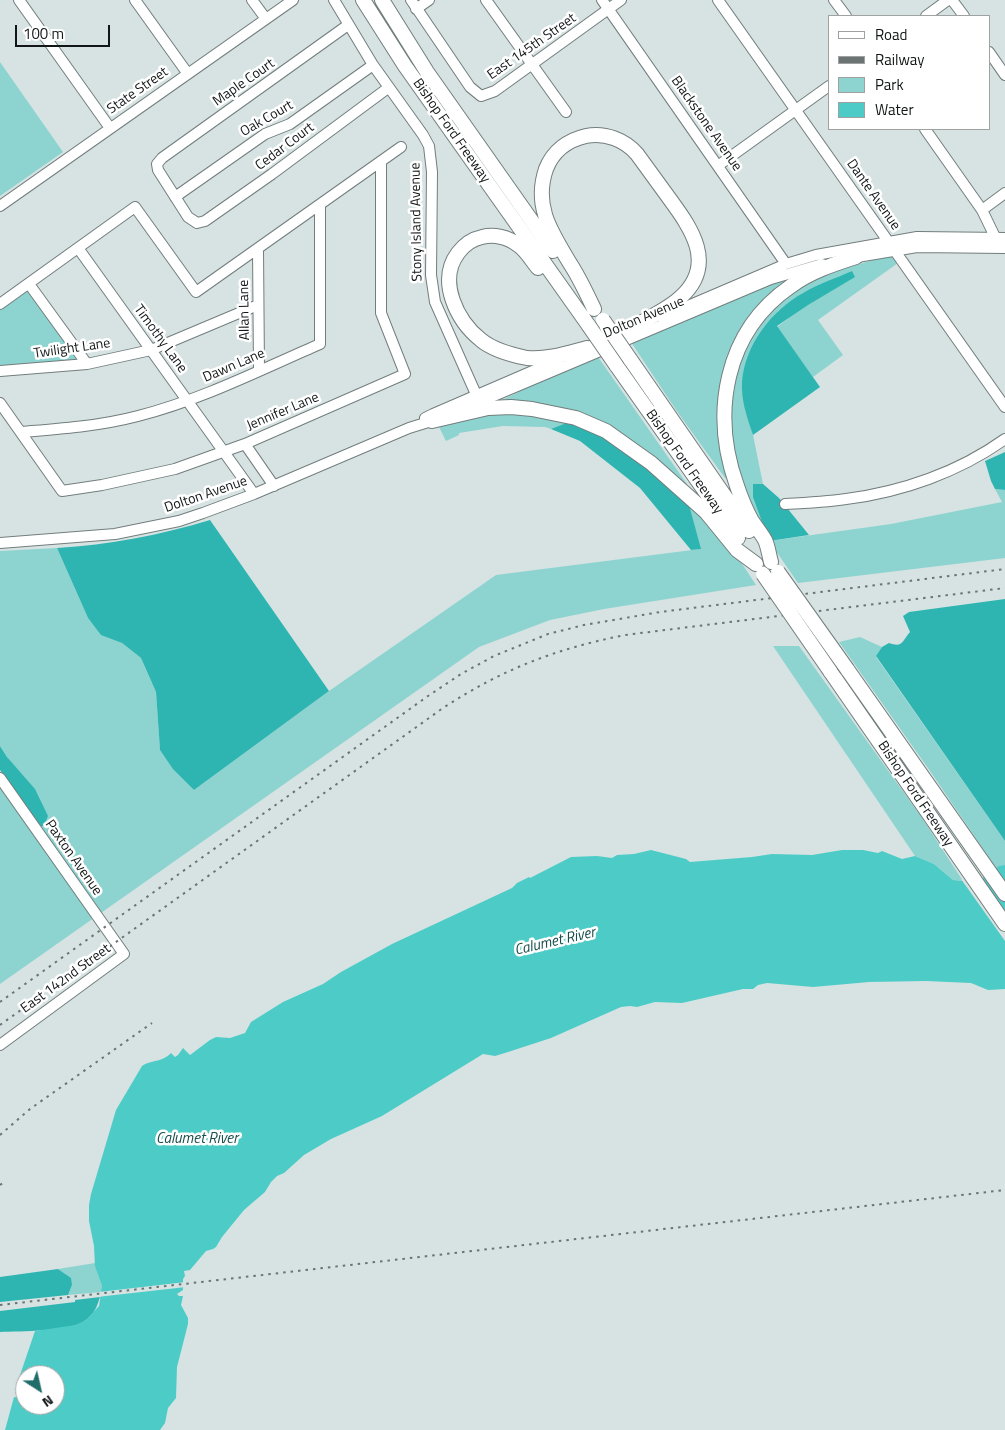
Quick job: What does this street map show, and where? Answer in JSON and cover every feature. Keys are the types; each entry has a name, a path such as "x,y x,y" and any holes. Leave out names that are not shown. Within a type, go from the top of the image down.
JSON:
{"highway":[{"name":"Bishop Ford Freeway","path":"363,0 405,66 760,569 1005,924"},
{"name":"Bishop Ford Freeway","path":"382,0 427,72 1005,894"},
{"path":"599,315 550,230 541,194 543,177 549,162 556,152 578,138 591,135 610,136 632,148 638,154 688,224 695,238 698,251 695,276 683,296 629,330"},
{"path":"586,322 565,302 519,245 505,238 490,235 474,239 462,247 453,260 449,271 448,286 456,307 467,326 482,341 503,352 528,358 548,358 587,348"},
{"path":"774,567 766,542 745,506 731,467 725,441 723,416 728,375 736,351 746,334 757,317 775,298 807,277 832,265 856,257"},
{"path":"432,421 488,408 511,407 532,409 576,418 606,431 651,463 706,512 737,550 760,569"}],"street":[{"path":"19,0 110,128"},
{"path":"135,0 188,74"},
{"path":"252,0 266,19"},
{"name":"State Street","path":"0,206 293,0"},
{"name":"Stony Island Avenue","path":"334,0 373,65 429,146 432,186 430,274 435,302 478,399"},
{"path":"414,4 429,0"},
{"path":"486,0 566,112"},
{"name":"Blackstone Avenue","path":"602,0 719,165 786,264"},
{"name":"East 145th Street","path":"414,4 470,87 481,96 495,91 621,0"},
{"name":"Dante Avenue","path":"718,0 1005,407"},
{"path":"834,0 845,15"},
{"path":"927,15 948,0"},
{"path":"952,0 963,15"},
{"name":"Maple Court","path":"175,197 158,170 157,164 162,158 348,25"},
{"path":"990,53 1005,75"},
{"name":"Oak Court","path":"175,197 265,134 290,124 373,65"},
{"path":"719,165 828,87"},
{"name":"Cedar Court","path":"175,197 188,217 197,223 205,221 388,88"},
{"path":"892,246 1002,247 1000,237 926,130"},
{"path":"0,304 136,207 196,292 401,147"},
{"name":"Jennifer Lane","path":"0,403 62,490 102,485 175,470 245,444 406,374 381,313 381,162"},
{"path":"982,210 1005,194"},
{"name":"Dawn Lane","path":"21,432 85,427 138,416 187,400 320,344 320,206"},
{"path":"892,246 917,237 1000,237"},
{"name":"Dolton Avenue","path":"409,428 433,414 478,399 771,279 892,246"},
{"name":"Dolton Avenue","path":"0,542 90,537 136,531 203,513 274,486 409,428 432,421 587,348 786,264 837,250 892,246"},
{"name":"Timothy Lane","path":"78,248 254,494"},
{"name":"Allan Lane","path":"258,249 259,370"},
{"path":"29,284 87,364"},
{"name":"Twilight Lane","path":"0,371 87,364 151,350 258,305"},
{"path":"785,504 847,499 893,490 964,464 1005,439"},
{"path":"245,444 274,486"},
{"name":"Paxton Avenue","path":"0,778 124,954"},
{"name":"East 142nd Street","path":"0,1045 124,954"}],"green space":[{"path":"0,62 63,152 0,196"},
{"path":"885,255 893,256 898,263 818,320 843,355 813,377 777,327 852,271 803,293 778,311 745,410 753,435 763,484 753,484 769,541 745,496 736,471 728,405 741,351 772,308 807,283 826,274"},
{"path":"802,273 733,347 729,477 725,478 676,410 631,342 773,283"},
{"path":"29,290 77,358 76,361 0,366 0,309"},
{"path":"598,357 687,484 684,485 623,436 500,401 549,377"},
{"path":"524,412 571,421 551,429 545,427 503,426 459,433 459,435 446,441 439,427 440,424 485,413"},
{"path":"995,489 1005,490 1005,558 798,583 769,541 891,524 1002,502"},
{"path":"688,501 735,553 756,585 604,609 550,620 479,647 0,984 0,784 39,826 0,746 0,551 57,548 88,618 101,634 122,643 141,658 156,692 160,750 194,790 329,691 496,575 700,549"},
{"path":"860,637 882,647 876,657 1005,841 1005,865 996,868 839,642"},
{"path":"773,646 799,646 922,818 963,881 953,880 934,864 915,856"},
{"path":"95,1263 102,1292 68,1295 72,1285 65,1274 58,1269"}],"shaded area":[{"path":"852,271 855,277 777,326 820,387 753,435 743,402 742,382 744,368 754,342 770,319 791,300"},
{"path":"571,421 608,438 688,501 701,549 691,550 640,488 580,441 551,429"},
{"path":"1005,452 1005,490 995,489 985,461"},
{"path":"753,484 763,484 779,498 809,535 769,541 753,497"},
{"path":"210,520 329,691 194,790 173,769 160,750 156,692 141,658 122,643 101,635 88,618 57,548 134,538"},
{"path":"1005,599 1005,841 876,656 882,647 889,643 897,645 904,641 910,632 903,616 909,612"},
{"path":"0,746 7,757 35,789 48,816 44,826 39,826 0,770"},
{"path":"58,1269 71,1278 72,1285 68,1295 0,1302 0,1277"},
{"path":"100,1297 92,1315 79,1324 58,1329 0,1332 0,1311"}],"water":[{"name":"Calumet River","path":"651,850 686,859 690,862 772,854 812,855 842,850 863,850 878,853 882,851 902,859 915,856 934,864 953,880 963,881 966,885 980,880 999,866 1005,865 1005,989 988,990 971,983 926,981 869,982 813,987 767,983 758,985 753,989 743,989 682,1003 655,1002 637,1007 621,1007 551,1038 495,1056 483,1054 382,1116 331,1139 304,1155 284,1173 277,1176 265,1192 244,1210 216,1247 206,1251 190,1270 184,1271 183,1290 177,1294 183,1296 181,1305 188,1318 188,1324 177,1367 176,1398 168,1408 165,1423 160,1430 5,1430 14,1397 15,1415 65,1415 65,1365 23,1365 35,1331 76,1325 86,1320 99,1306 102,1286 95,1266 94,1246 89,1221 89,1205 116,1110 142,1066 164,1058 171,1053 175,1057 183,1048 190,1055 216,1037 230,1038 245,1033 251,1022 283,1002 323,984 392,944 512,888 517,883 571,857 597,856 612,858 617,855"}],"pier":[{"path":"964,878 1005,913 1005,941 961,879"},
{"path":"186,1282 186,1287 97,1297 99,1292"}],"railway":[{"path":"0,1002 428,696 461,674 494,656 548,634 584,625 660,612 1005,569"},
{"path":"0,1025 443,708 508,671 552,654 625,635 1005,588"},
{"path":"0,1135 30,1109 152,1023"},
{"path":"0,1305 1005,1190"}]}
